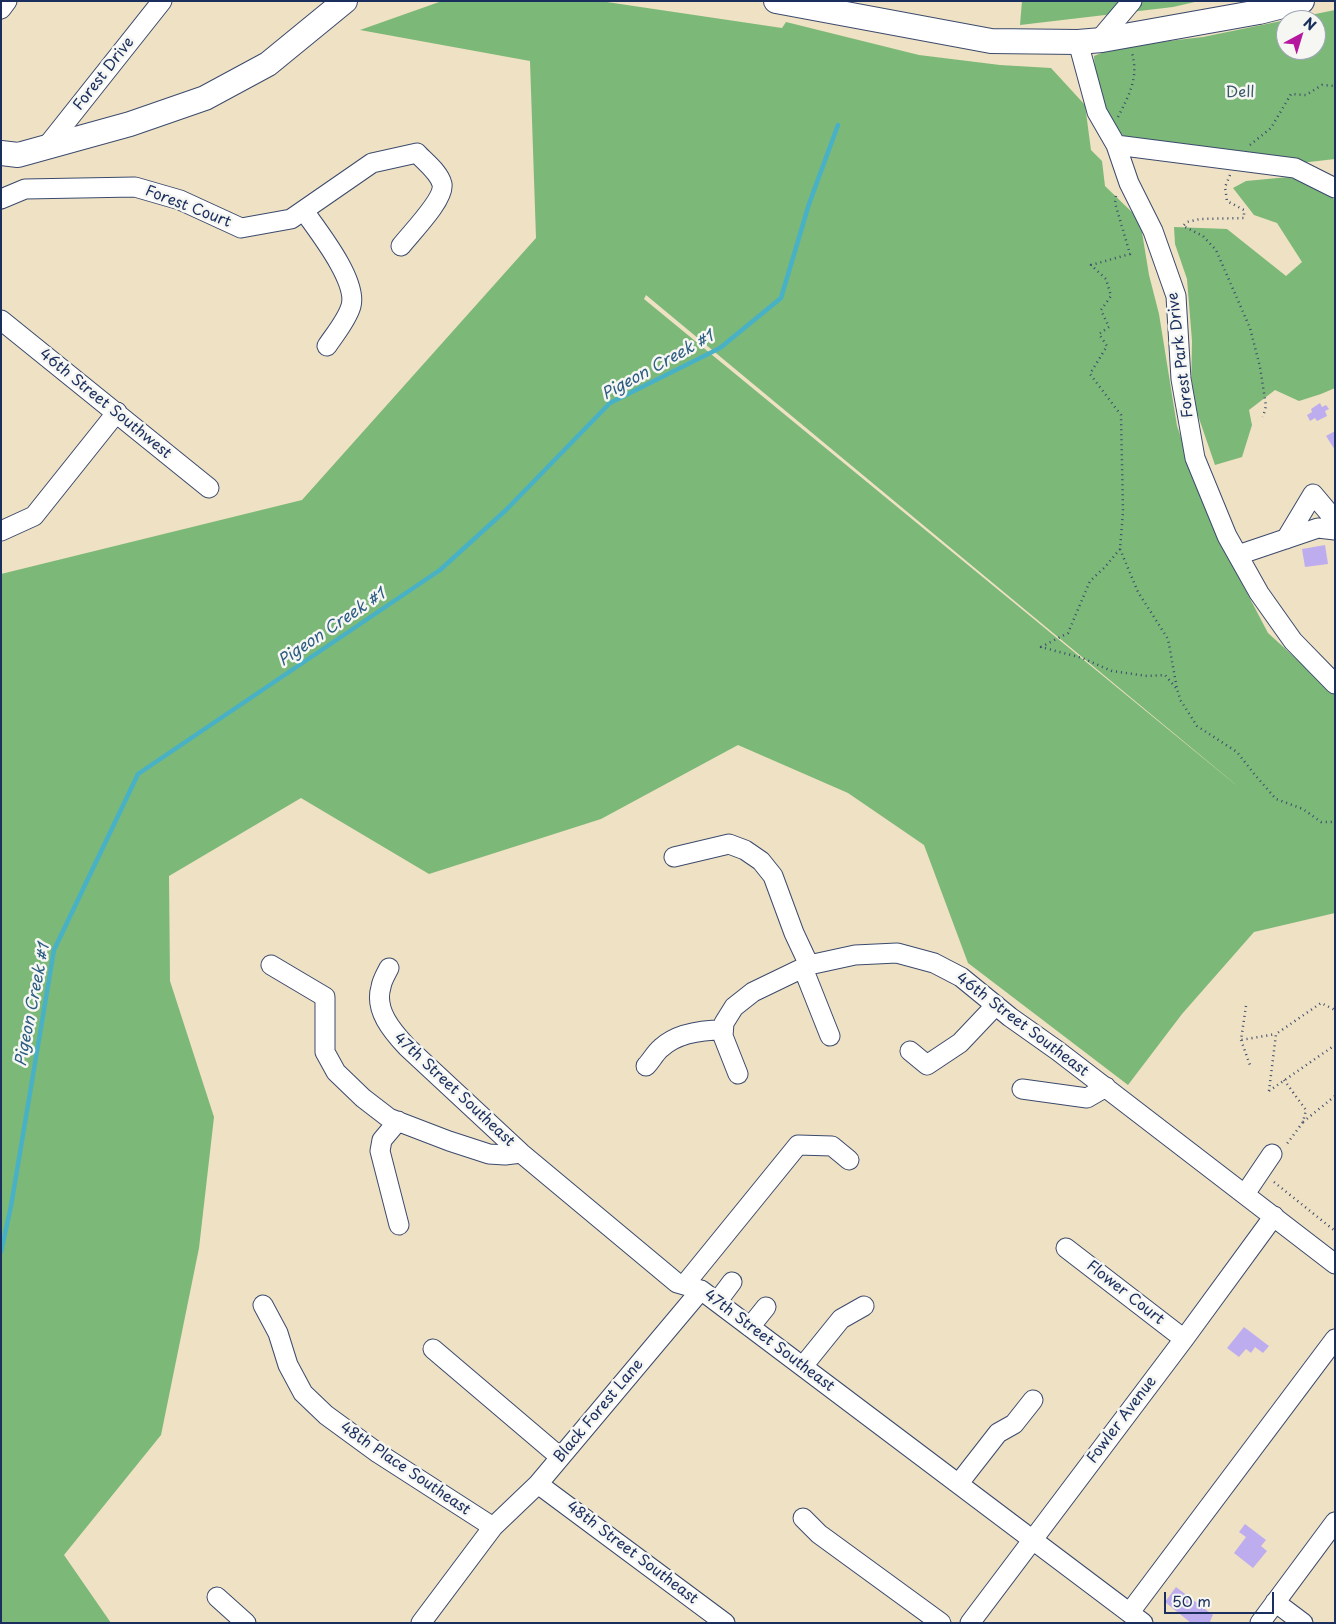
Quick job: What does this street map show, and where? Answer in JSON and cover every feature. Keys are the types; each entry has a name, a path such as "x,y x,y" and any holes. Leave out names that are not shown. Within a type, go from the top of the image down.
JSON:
{"main road":[{"path":"1,153 18,155 130,124 205,98 268,64 345,1"},
{"path":"776,1 991,41 1088,41 1259,12 1302,1"}],"street":[{"path":"1,9 7,1"},
{"name":"Forest Drive","path":"47,146 162,1"},
{"path":"1088,41 1132,1"},
{"name":"Forest Park Drive","path":"1088,41 1097,112 1113,140 1129,183 1153,231 1176,296 1180,379 1195,458 1227,536 1259,592 1293,641 1335,684"},
{"path":"1113,140 1237,161 1335,172"},
{"name":"Forest Court","path":"1,199 25,188 135,187 180,200 241,228 291,219 372,163 417,153 436,173 442,183 442,191 438,201 402,246"},
{"path":"1296,168 1335,188"},
{"path":"304,210 347,277 352,293 351,306 346,318 327,346"},
{"name":"46th Street Southwest","path":"1,320 209,488"},
{"path":"1,531 34,516 117,412"},
{"path":"1286,539 1313,494 1335,520"},
{"path":"1238,555 1318,528 1335,530"},
{"path":"674,857 729,844 745,850 761,861 773,876 830,1036"},
{"name":"46th Street Southeast","path":"724,1030 724,1023 734,1007 753,992 806,966 855,955 897,953 934,963 961,977 1335,1264"},
{"path":"271,965 325,997 325,1052 336,1072 363,1098 389,1118 489,1154 521,1153"},
{"name":"47th Street Southeast","path":"389,968 380,987 379,1001 383,1015 392,1030 407,1047 521,1153 677,1283 693,1287 717,1302 1032,1538 1128,1617"},
{"path":"910,1051 927,1065 960,1042 996,1005"},
{"path":"646,1066 661,1048 680,1037 706,1030 724,1030 723,1036 738,1074"},
{"path":"1022,1089 1087,1098 1106,1087"},
{"path":"398,1122 382,1140 380,1151 399,1225"},
{"name":"Black Forest Lane","path":"493,1527 538,1484 560,1457 693,1287 798,1145 832,1146 849,1160"},
{"path":"1245,1194 1277,1153"},
{"name":"Fowler Avenue","path":"970,1623 1274,1216"},
{"name":"Flower Court","path":"1066,1248 1184,1339"},
{"path":"717,1302 732,1282"},
{"name":"48th Place Southeast","path":"263,1305 278,1334 288,1365 303,1393 326,1415 378,1453 493,1527"},
{"path":"803,1366 841,1319 864,1306"},
{"path":"750,1327 766,1307"},
{"path":"1128,1617 1335,1339"},
{"path":"433,1349 560,1457"},
{"path":"959,1483 998,1433 1014,1424 1033,1400"},
{"name":"48th Street Southeast","path":"538,1484 725,1623"},
{"path":"803,1518 819,1534 941,1623"},
{"path":"1260,1623 1335,1522"},
{"path":"421,1623 493,1527"},
{"path":"217,1597 246,1623"},
{"path":"1275,1602 1303,1623"}],"path":[{"path":"1113,140 1135,79 1133,55 1125,36"},
{"path":"1263,417 1266,406 1260,367 1250,328 1216,250 1202,236 1183,226 1186,222 1200,220 1244,218 1244,210 1227,201 1224,187 1237,161 1247,147 1271,128 1292,94 1306,95 1322,85 1335,86"},
{"path":"1129,183 1117,193 1115,202 1130,254 1091,266 1106,278 1111,296 1101,310 1109,327 1099,334 1107,346 1090,374 1121,415 1123,512 1120,549 1138,592 1168,639 1181,702 1197,726 1238,752 1276,799 1303,809 1321,822 1335,822"},
{"path":"1120,549 1090,581 1068,633 1041,647 1082,658 1112,671 1147,676 1165,675 1177,689"},
{"path":"1241,1040 1276,1034 1321,1003 1335,1010"},
{"path":"1246,1006 1241,1040 1250,1065"},
{"path":"1276,1034 1269,1091 1335,1045"},
{"path":"1284,1080 1306,1110 1303,1122"},
{"path":"1277,1153 1303,1122 1335,1096"},
{"path":"1271,1180 1335,1231"}],"green space":[{"path":"442,1 600,1 782,28 786,22 919,55 1000,65 1051,68 1085,105 1091,150 1102,161 1105,186 1140,220 1149,275 1159,314 1177,426 1208,514 1268,633 1335,694 1335,913 1254,932 1182,1014 1128,1085 968,963 924,845 848,793 738,745 601,819 429,874 301,798 169,876 170,981 214,1117 199,1248 161,1435 64,1555 111,1623 1,1623 1,574 302,500 536,238 530,61 360,30","holes":["646,295 1236,785 644,299"]},
{"path":"1022,1 1199,1 1173,7 1020,25"},
{"name":"Dell","path":"1335,10 1335,159 1292,164 1135,142 1105,125 1096,92 1094,56 1117,47 1203,37 1276,22 1276,60 1326,60 1326,12"},
{"path":"1289,177 1330,194 1335,201 1335,388 1299,401 1275,390 1249,410 1252,425 1242,457 1215,465 1191,395 1192,341 1187,279 1175,244 1174,227 1227,229 1286,276 1302,262 1277,223 1254,215 1233,188 1246,181"}],"building":[{"path":"1320,403 1322,407 1326,405 1329,409 1325,411 1327,416 1317,421 1315,418 1310,421 1307,415 1312,412 1311,409"},
{"path":"1335,431 1335,450 1326,436"},
{"path":"1325,545 1328,564 1305,567 1302,549"},
{"path":"1244,1327 1269,1346 1263,1353 1255,1347 1251,1353 1246,1349 1239,1357 1227,1348"},
{"path":"1245,1524 1266,1540 1261,1546 1267,1551 1253,1568 1234,1553 1246,1537 1239,1532"},
{"path":"1176,1587 1213,1615 1210,1621 1212,1623 1191,1623 1165,1602"}],"waterway":[{"name":"Pigeon Creek #1","path":"1,1252 11,1206 54,950 138,774 440,570 506,510 610,403 720,348 781,298 809,204 838,125"}]}
